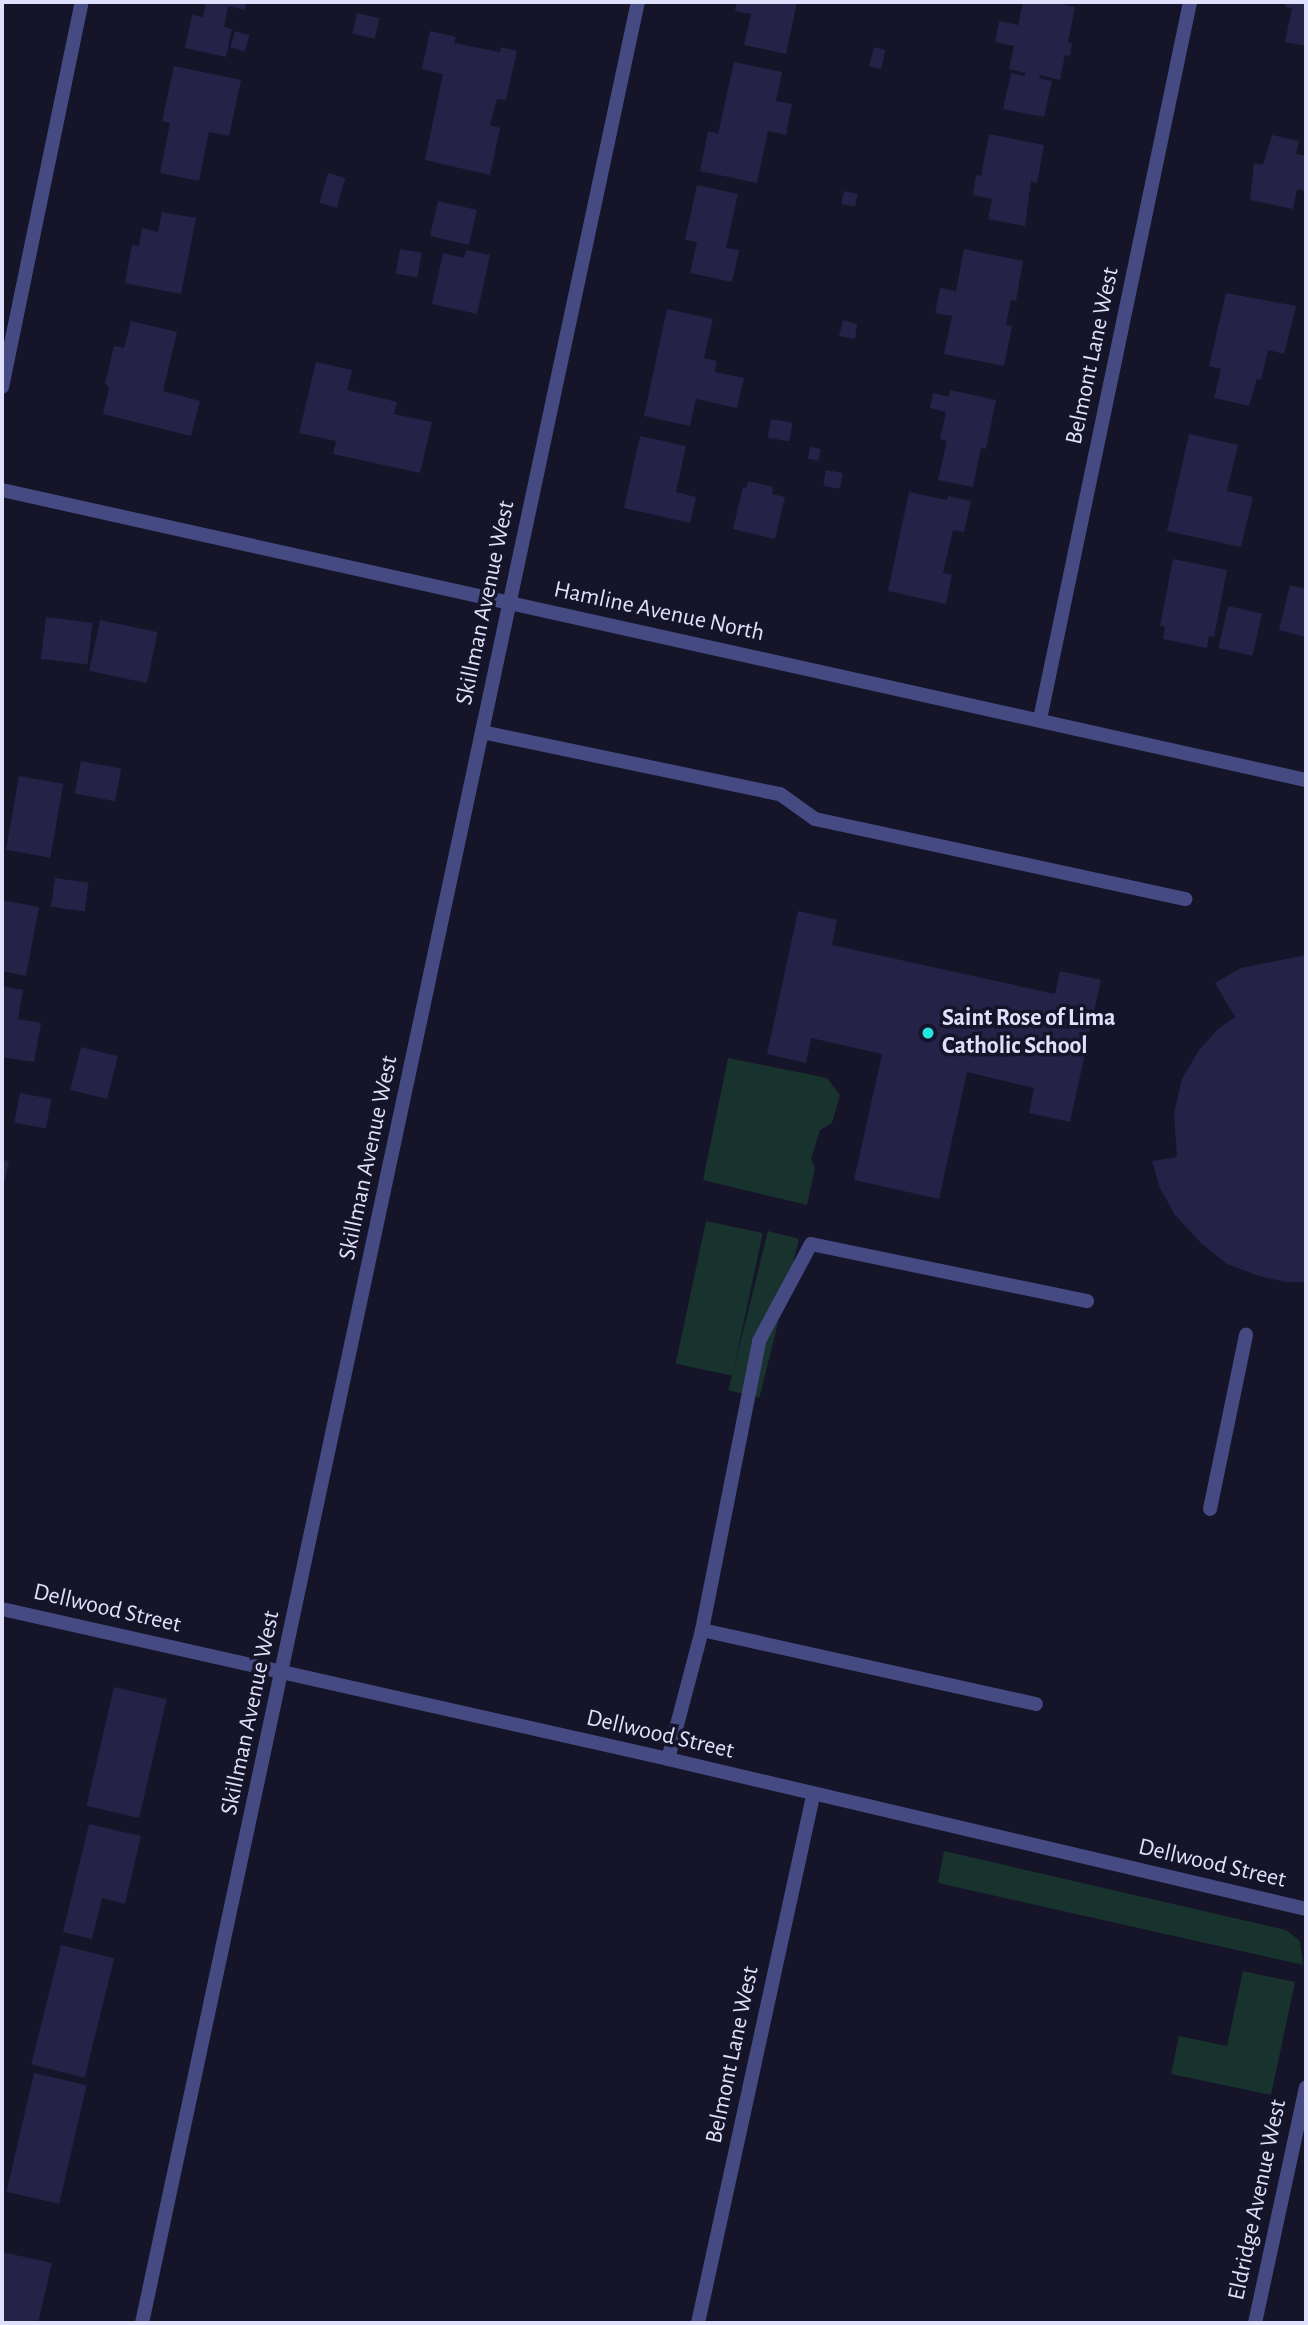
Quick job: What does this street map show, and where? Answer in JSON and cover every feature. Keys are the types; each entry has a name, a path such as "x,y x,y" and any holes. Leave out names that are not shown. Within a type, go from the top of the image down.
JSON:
{"street":[{"path":"2,387 82,2"},
{"name":"Skillman Avenue West","path":"142,2323 638,2"},
{"name":"Belmont Lane West","path":"1040,719 1190,2"},
{"name":"Hamline Avenue North","path":"2,490 1306,780"},
{"path":"482,732 780,794 815,819 1185,899"},
{"path":"668,1759 702,1630 759,1341 811,1244 1087,1301"},
{"path":"1210,1509 1246,1335"},
{"name":"Dellwood Street","path":"2,1609 668,1759 813,1796 1306,1909"},
{"path":"702,1630 1036,1704"},
{"name":"Belmont Lane West","path":"698,2323 813,1796"},
{"name":"Eldridge Avenue West","path":"1255,2323 1306,2087"}],"green space":[{"path":"728,1058 827,1078 840,1095 832,1123 820,1130 811,1159 815,1168 807,1205 703,1180"},
{"path":"706,1221 763,1233 732,1376 676,1364"},
{"path":"768,1231 799,1239 759,1398 728,1390"},
{"path":"944,1851 1286,1930 1300,1941 1303,1965 938,1883"},
{"path":"1243,1971 1295,1982 1271,2095 1171,2074 1179,2036 1227,2046"}],"building":[{"path":"196,2 246,2 245,10 228,6 224,27 232,29 226,57 185,48 192,15 203,17 205,5"},
{"path":"737,2 797,2 786,54 744,45 751,14 735,11"},
{"path":"1023,2 1052,2 1075,7 1068,42 1072,44 1070,56 1065,55 1060,80 1040,75 1039,78 1052,81 1044,117 1003,109 1011,73 1025,76 1025,73 1009,69 1014,46 995,42 999,21 1018,25"},
{"path":"1286,2 1306,2 1306,46 1285,42 1292,8 1285,7"},
{"path":"357,13 379,18 375,39 352,33"},
{"path":"235,31 249,35 245,51 230,47"},
{"path":"430,31 456,37 454,43 500,52 501,47 517,51 506,100 497,99 490,125 500,128 490,175 425,160 443,74 422,69"},
{"path":"874,47 886,50 881,69 869,66"},
{"path":"734,62 782,72 776,101 792,104 786,135 768,131 757,183 700,171 708,131 718,134"},
{"path":"174,66 241,80 229,136 209,132 199,181 160,173 170,123 162,121"},
{"path":"989,134 1044,145 1037,183 1031,181 1025,226 988,219 992,199 973,195 976,175 981,176"},
{"path":"1272,135 1299,141 1296,154 1306,156 1306,191 1297,189 1293,209 1250,200 1254,163 1263,165"},
{"path":"328,173 345,178 337,208 319,203"},
{"path":"697,185 738,194 726,248 739,250 732,282 690,273 697,242 685,240"},
{"path":"844,191 858,194 855,207 841,204"},
{"path":"438,201 477,210 469,245 430,236"},
{"path":"162,212 196,218 181,294 125,283 132,245 139,246 142,228 158,232"},
{"path":"400,249 422,253 417,277 396,274"},
{"path":"964,249 1023,261 1016,301 1011,300 1006,325 1012,326 1004,366 944,354 952,316 935,313 940,288 956,291"},
{"path":"466,250 490,255 477,314 432,304 443,253 464,258"},
{"path":"1226,293 1296,306 1284,354 1268,350 1261,380 1257,379 1249,406 1214,398 1221,369 1209,366"},
{"path":"667,309 713,319 704,358 717,361 715,372 744,378 737,408 696,399 690,426 644,416"},
{"path":"843,320 857,324 855,339 839,336"},
{"path":"131,321 177,332 163,391 200,401 191,436 103,414 109,387 105,384 114,346 124,348"},
{"path":"316,362 352,370 347,390 397,402 394,414 432,422 420,473 333,454 336,441 299,433"},
{"path":"950,390 996,400 986,449 981,448 973,487 938,480 947,441 940,439 946,412 930,408 933,393 949,397"},
{"path":"771,419 793,423 789,442 768,438"},
{"path":"1189,434 1238,445 1227,491 1253,497 1241,547 1167,531"},
{"path":"640,436 686,446 676,492 696,497 690,523 624,508"},
{"path":"810,447 821,449 819,461 808,459"},
{"path":"826,470 843,473 840,489 823,486"},
{"path":"748,481 773,487 772,494 785,497 775,539 733,529 743,487 746,488"},
{"path":"909,492 947,500 948,496 971,501 964,532 953,530 943,573 952,574 946,604 888,591"},
{"path":"1173,559 1227,570 1214,637 1209,636 1207,648 1163,639 1165,627 1160,626"},
{"path":"1290,585 1306,589 1306,637 1279,630"},
{"path":"1228,606 1262,614 1252,656 1218,648"},
{"path":"46,617 93,623 88,664 41,659"},
{"path":"100,620 158,632 147,683 89,671"},
{"path":"81,761 121,769 115,801 75,793"},
{"path":"19,776 63,784 50,858 6,850"},
{"path":"55,878 89,883 85,911 51,907"},
{"path":"2,900 39,907 26,976 2,971"},
{"path":"798,911 837,920 832,945 1055,994 1060,971 1101,980 1070,1122 1029,1113 1034,1088 967,1072 939,1199 854,1180 882,1054 811,1038 806,1063 767,1054"},
{"path":"1306,955 1306,1282 1286,1282 1259,1276 1227,1264 1201,1243 1175,1215 1160,1188 1152,1161 1177,1157 1174,1113 1182,1079 1199,1050 1218,1029 1235,1017 1215,983 1241,968"},
{"path":"2,986 23,990 18,1019 41,1023 34,1062 2,1057"},
{"path":"81,1047 118,1056 107,1099 70,1090"},
{"path":"20,1093 51,1099 46,1129 14,1122"},
{"path":"2,1160 9,1161 3,1189 2,1189"},
{"path":"114,1687 167,1699 139,1818 87,1806"},
{"path":"89,1824 141,1836 125,1904 102,1898 92,1939 63,1932"},
{"path":"61,1945 114,1958 85,2078 31,2064"},
{"path":"34,2073 87,2085 59,2204 7,2192"},
{"path":"2,2252 52,2263 38,2323 2,2323"}],"place":[{"name":"Saint Rose of Lima Catholic School","path":"928,1033"}]}
